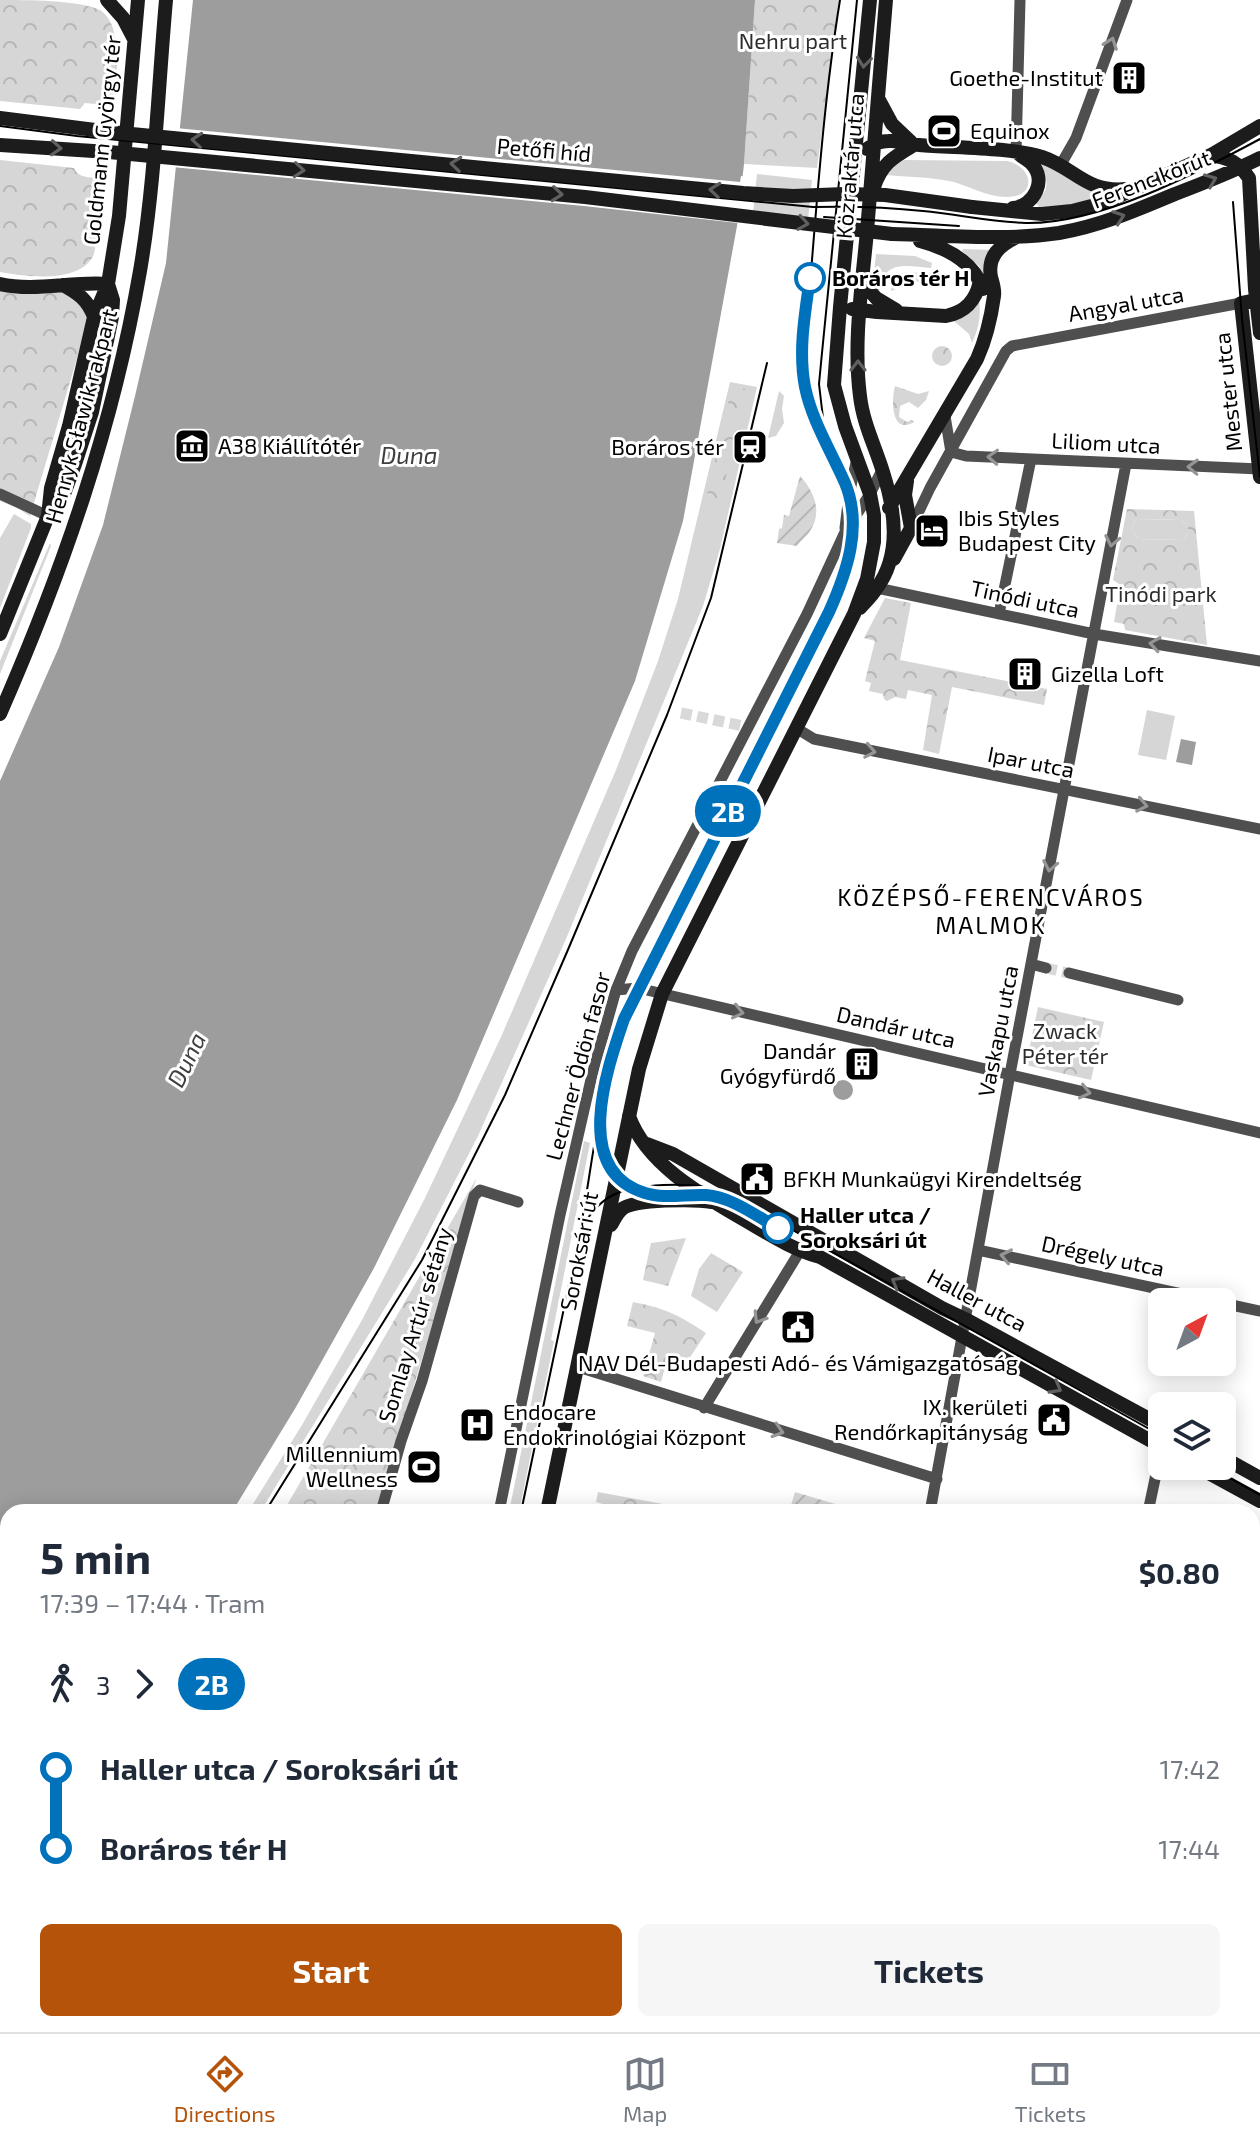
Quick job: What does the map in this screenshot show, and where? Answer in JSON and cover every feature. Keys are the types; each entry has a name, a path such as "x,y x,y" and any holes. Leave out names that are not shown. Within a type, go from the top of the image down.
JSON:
{"main road":[{"path":"107,0 123,18 135,41"},
{"name":"Goldmann György tér","path":"108,284 119,216 138,0"},
{"name":"Henryk Sławik rakpart","path":"0,714 38,627 95,467 130,322 141,268 166,0"},
{"name":"Közraktár utca","path":"870,0 834,385 836,399 870,494 874,542"},
{"name":"Közraktár utca","path":"886,0 860,310 858,371 862,414 882,470 895,527 887,569"},
{"path":"877,96 892,124 914,145"},
{"name":"Petőfi híd","path":"1,117 111,132 743,193 885,195 972,207"},
{"path":"857,125 874,144"},
{"name":"Ferenc körút","path":"1139,187 1211,155 1260,126"},
{"path":"854,162 874,144 892,140 914,145 1040,157 1093,186 1103,189 1139,187"},
{"name":"Petőfi híd","path":"1,145 109,152 570,195 892,234"},
{"path":"870,199 885,165 914,145"},
{"path":"972,207 1016,208 1031,201 1035,196 1038,177 1032,164 1016,153"},
{"path":"1211,155 1233,160 1242,167"},
{"name":"Ferenc körút","path":"1021,235 1085,228 1114,219 1260,158"},
{"name":"Mester utca","path":"1242,167 1249,178 1260,333"},
{"path":"972,207 1042,214 1072,211 1103,203 1139,187"},
{"path":"892,234 1021,235"},
{"path":"892,234 935,245 959,257 980,281 990,318"},
{"path":"874,542 891,504 945,416 985,341 995,290 990,273 991,260 1005,243 1021,235"},
{"path":"840,307 946,316 956,314 971,303 980,281"},
{"path":"863,283 876,298 900,312"},
{"path":"0,284 29,288 108,284"},
{"path":"48,516 51,488 94,317 108,284"},
{"path":"0,634 48,516 64,494 92,412 112,317 113,300 108,284"},
{"path":"62,285 79,294 94,317"},
{"path":"1241,303 1258,299"},
{"name":"Mester utca","path":"1241,303 1260,472"},
{"path":"887,569 911,528 905,495 908,474"},
{"name":"Soroksári út","path":"549,1504 623,1143 644,1051 662,994 854,614 867,579 874,542"},
{"name":"Soroksári út","path":"854,614 877,588 887,569"},
{"name":"Haller utca","path":"629,1116 645,1144 671,1170 716,1203 1148,1438"},
{"name":"Haller utca","path":"623,1143 645,1144 673,1154 942,1308 1148,1418"},
{"name":"Haller utca","path":"603,1240 619,1212 631,1204 698,1200 716,1203"},
{"path":"1236,1465 1260,1478"},
{"path":"1222,1480 1260,1501"}],"street":[{"path":"1016,153 1020,0"},
{"path":"1060,166 1076,138 1127,0"},
{"name":"Angyal utca","path":"951,452 1006,351 1018,344 1241,303"},
{"path":"911,528 951,452 945,416"},
{"name":"Liliom utca","path":"951,452 959,455 1260,472"},
{"name":"Lechner Ödön fasor","path":"845,532 857,457"},
{"path":"999,614 1031,459"},
{"name":"Vaskapu utca","path":"932,1504 1126,464"},
{"name":"Lechner Ödön fasor","path":"501,1504 563,1201 592,1075 616,990 632,951 807,614 845,532 882,470"},
{"path":"0,494 48,516"},
{"name":"Tinódi utca","path":"877,588 1094,634 1260,661"},
{"name":"Ipar utca","path":"796,728 814,739 1260,829"},
{"path":"1031,964 1046,968"},
{"path":"1069,973 1178,1000"},
{"name":"Dandár utca","path":"616,990 638,988 1260,1133"},
{"name":"Somlay Artúr sétány","path":"383,1504 423,1378 474,1196 480,1190 518,1202"},
{"name":"Drégely utca","path":"978,1250 1155,1288"},
{"path":"704,1408 800,1251"},
{"name":"Drégely utca","path":"1236,1306 1260,1311"},
{"path":"578,1367 937,1479"},
{"path":"1150,1504 1155,1480"}],"green space":[{"path":"0,0 66,2 104,13 115,38 115,106 85,103 80,109 0,101"},
{"name":"Nehru part","path":"755,0 840,0 817,168 744,164"},
{"path":"1039,159 1103,196 1041,210 1036,203 1044,192 1046,182"},
{"path":"0,160 74,168 84,176 108,178 94,254 88,264 66,274 52,276 0,272"},
{"path":"904,160 1007,161 1023,169 1027,175 1027,187 1017,196 1007,197 949,181 887,175"},
{"path":"757,174 812,180 807,230 752,223"},
{"path":"963,249 992,250 987,280 979,266"},
{"path":"876,254 915,256 932,263 931,268 906,266 891,269 882,280 880,290 874,290"},
{"path":"907,272 936,274 935,284 904,280 891,291 895,278"},
{"path":"0,284 62,285 87,313 87,325 30,516 0,501"},
{"path":"979,299 979,322 972,343 969,334 954,319"},
{"path":"942,346 949,349 952,356 949,363 942,366 935,363 932,356 935,349"},
{"path":"730,382 757,387 720,549 703,606 566,939 478,1136 415,1259 265,1504 253,1504 362,1320 425,1198 501,1037 616,770 678,599"},
{"path":"732,386 746,389 717,516 703,513"},
{"path":"895,386 918,394 929,391 918,408 909,402 900,406 899,417 914,422 906,425 897,420 893,407"},
{"path":"779,391 784,396 784,423 776,436 768,438"},
{"path":"800,476 815,502 814,524 797,546 777,543 779,529 782,528 784,515 789,516"},
{"name":"Tinódi park","path":"1127,509 1194,511 1207,645 1125,630 1124,624 1114,622 1120,587 1113,580","holes":["1137,519 1182,520 1188,528 1183,540 1138,539 1132,530"]},
{"path":"14,514 31,524 31,528 0,608 0,538"},
{"path":"1137,519 1182,520 1188,533 1183,540 1138,539 1132,530"},
{"path":"50,543 51,546 0,674 0,661"},
{"path":"885,598 911,603 900,660 1047,689 1044,705 952,687 939,754 923,750 932,695 908,690 906,699 895,697 887,701 883,694 869,691 871,683 865,681 875,641 864,638"},
{"path":"1147,710 1175,716 1166,760 1138,755"},
{"name":"Zwack Péter tér","path":"1038,1007 1104,1022 1091,1080 1026,1065"},
{"path":"584,1141 590,1143 551,1340 554,1341 521,1504 511,1504"},
{"path":"476,1179 378,1504 288,1504"},
{"path":"686,1238 668,1286 643,1280 651,1243"},
{"path":"711,1253 743,1272 717,1312 691,1296 699,1269"},
{"path":"633,1302 671,1313 706,1333 685,1365 667,1360 661,1382 643,1376 655,1333 627,1326"},
{"path":"598,1492 663,1504 603,1504 596,1502"},
{"path":"795,1492 835,1504 791,1504"}],"water":[{"name":"Duna","path":"193,0 755,0 737,226 683,521 635,681 457,1100 374,1268 237,1504 0,1504 0,781 59,647 103,525 166,263"},
{"path":"1181,739 1196,742 1192,765 1176,762"},
{"path":"843,1080 850,1083 853,1090 850,1097 843,1100 836,1097 833,1090 836,1083"}],"pier":[{"path":"176,128 740,182 741,176 747,177 740,229 738,223 584,206 172,167"}],"tunnel":[{"path":"681,713 748,727"},
{"path":"1046,968 1069,973"}],"tram line":[{"path":"523,1504 579,1237 600,1110 625,1017 829,612 849,558 853,529 851,500 812,410 802,363 823,130 840,0"},
{"path":"823,418 819,384 857,0"},
{"path":"0,126 813,207 936,212 1026,223 1055,221 1115,206 1177,181 1260,139"},
{"path":"1233,202 1242,319 1260,477"},
{"path":"824,217 959,226"},
{"name":"2B","path":"778,1228 720,1198 655,1195 627,1185 606,1160 599,1128 607,1076 624,1019 829,612 849,558 851,501 814,415 803,375 803,328 810,278"},
{"path":"270,1504 422,1260 505,1095 667,715 711,598 767,363"},
{"path":"599,1135 611,1168 638,1191"},
{"path":"583,1226 598,1206 626,1190 684,1185 718,1191 1148,1428"},
{"path":"1233,1480 1260,1495"}],"place":[{"name":"Goethe-Institut","path":"1129,78"},
{"name":"Equinox","path":"944,131"},
{"name":"Boráros tér H","path":"810,278"},
{"name":"A38 Kiállítótér","path":"192,446"},
{"name":"Boráros tér","path":"750,447"},
{"name":"Ibis Styles Budapest City","path":"932,531"},
{"name":"Gizella Loft","path":"1025,674"},
{"name":"Dandár Gyógyfürdő","path":"862,1064"},
{"name":"BFKH Munkaügyi Kirendeltség","path":"757,1179"},
{"name":"Haller utca / Soroksári út","path":"778,1228"},
{"name":"NAV Dél-Budapesti Adó- és Vámigazgatóság","path":"798,1327"},
{"name":"IX. kerületi Rendőrkapitányság","path":"1054,1420"},
{"name":"Endocare Endokrinológiai Központ","path":"477,1425"},
{"name":"Millennium Wellness","path":"424,1467"}],"district":[{"name":"KÖZÉPSŐ-FERENCVÁROS MALMOK","path":"991,912"}]}
